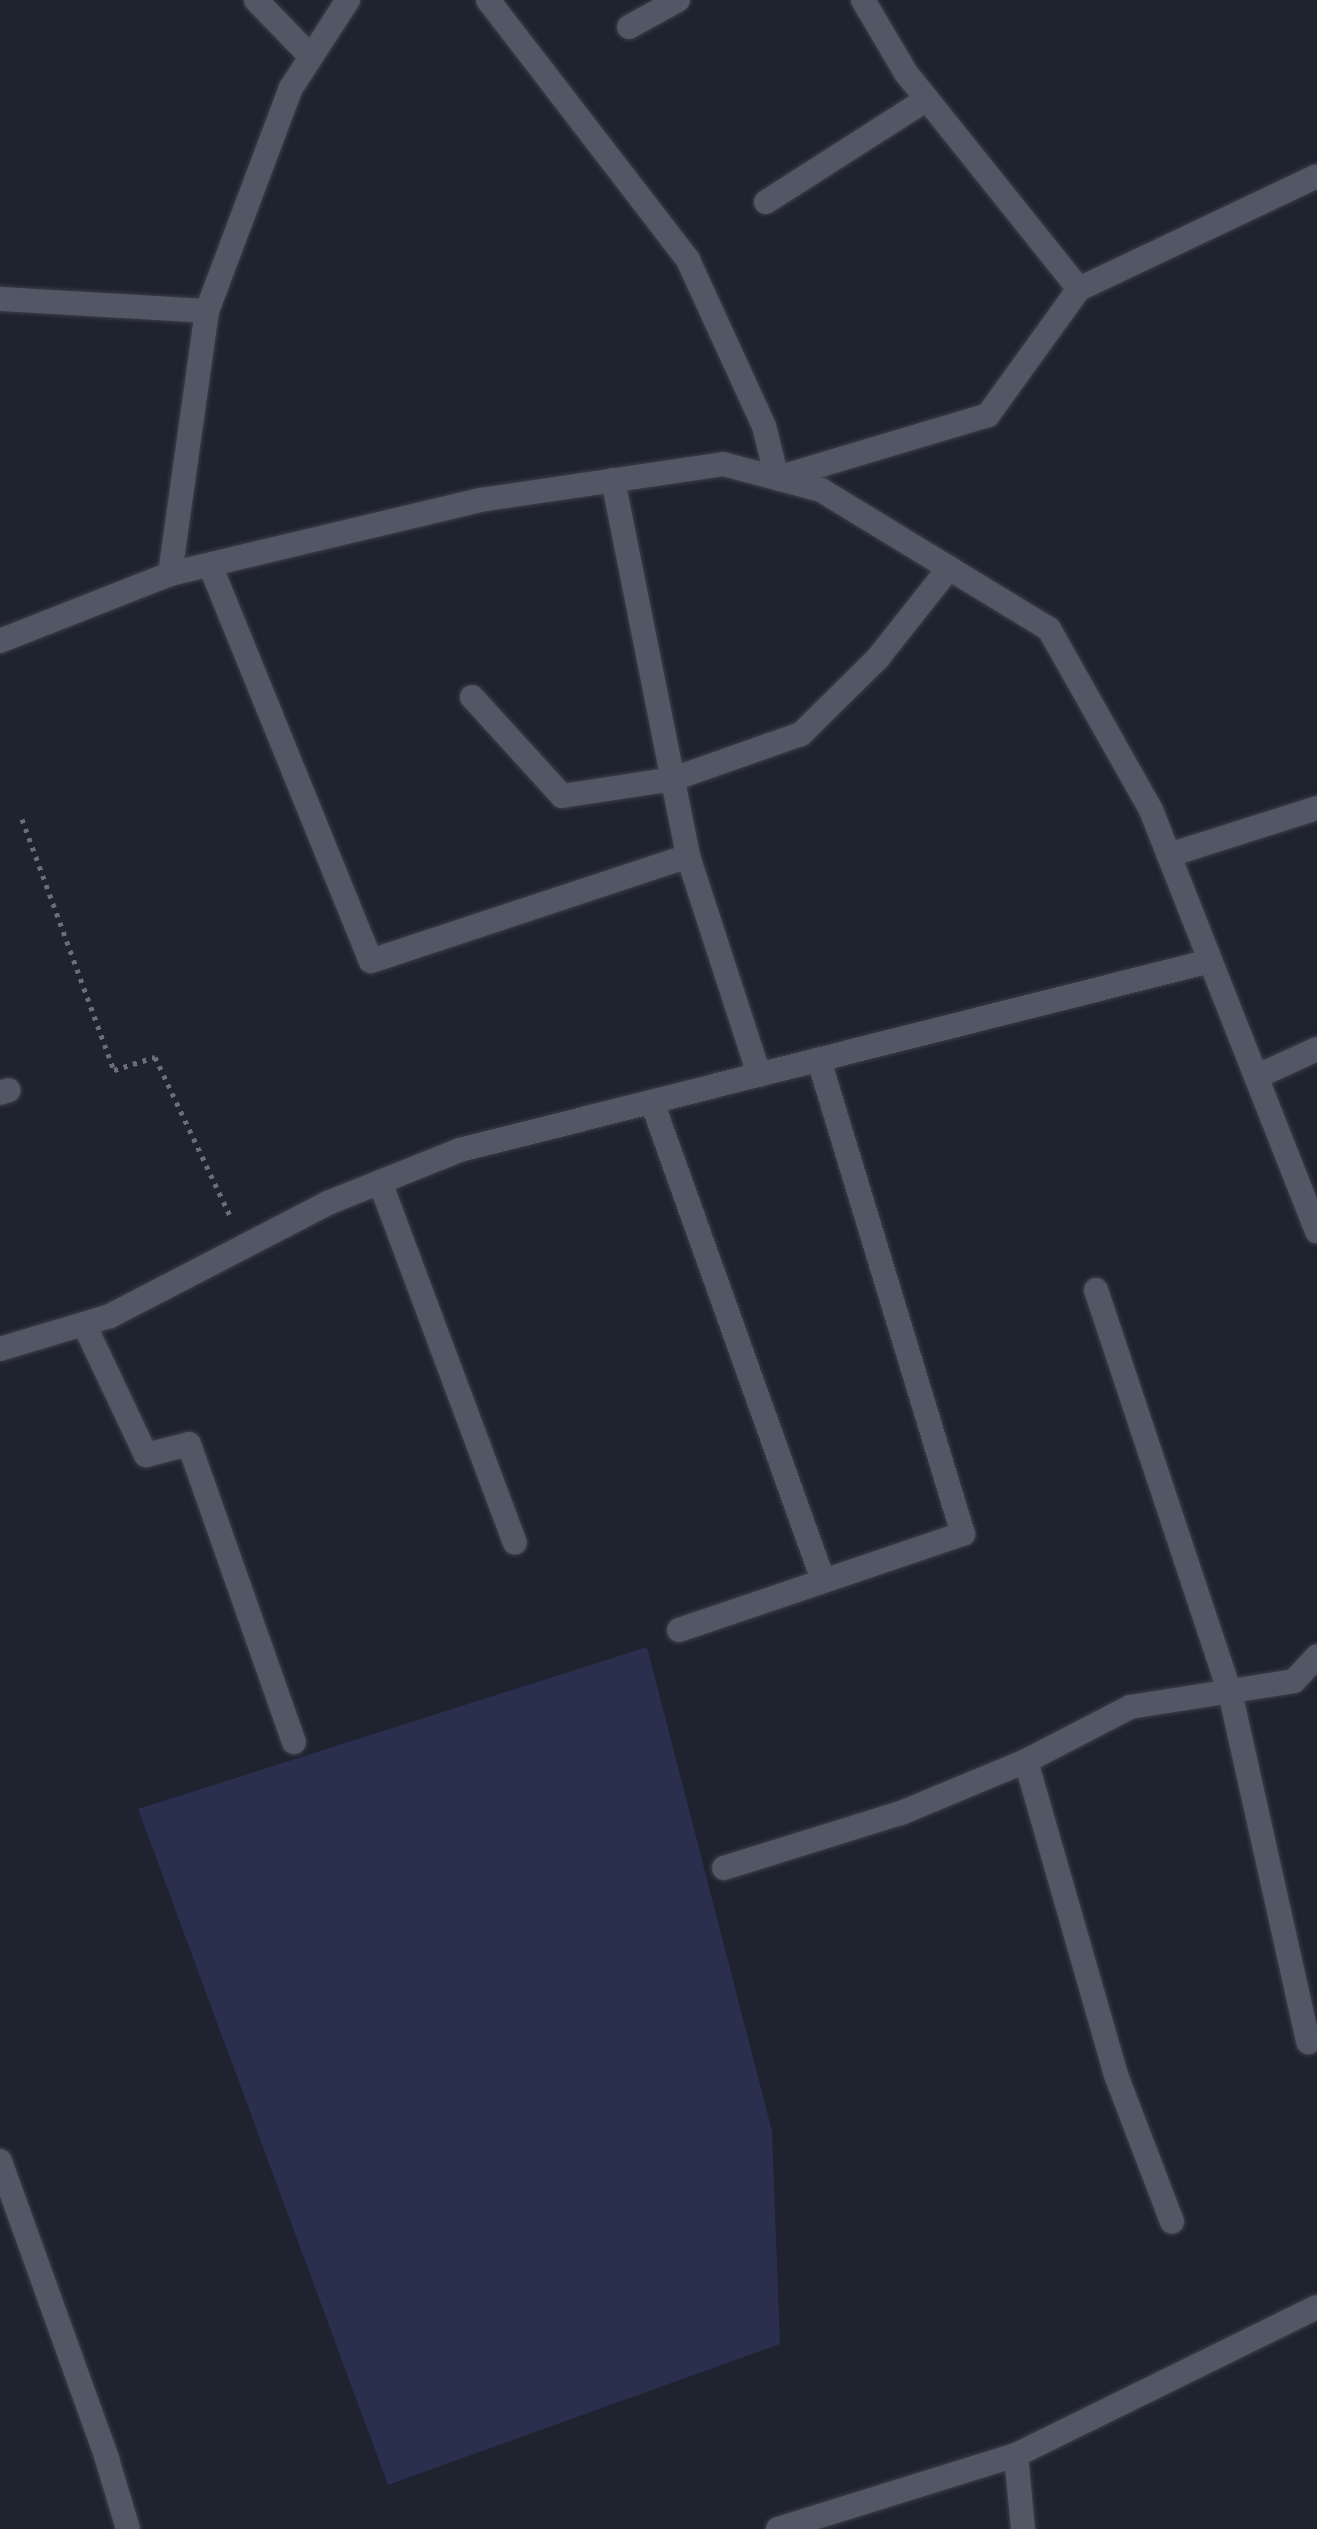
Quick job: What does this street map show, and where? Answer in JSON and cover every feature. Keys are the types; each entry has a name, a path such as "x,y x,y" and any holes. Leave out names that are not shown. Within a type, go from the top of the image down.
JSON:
{"street":[{"path":"256,0 311,57"},
{"path":"170,574 207,311 291,88 348,0"},
{"path":"488,0 688,260 764,426 777,478"},
{"path":"629,27 678,0"},
{"path":"863,0 906,73 1079,289"},
{"path":"766,202 927,99"},
{"path":"777,478 988,415 1079,289 1317,176"},
{"path":"0,299 207,311"},
{"path":"0,641 170,574 480,500 723,464 821,490 1049,629 1151,810 1317,1232"},
{"path":"613,480 688,856 759,1075"},
{"path":"210,565 371,961 688,856"},
{"path":"472,697 562,796 673,779 801,734 878,658 949,568"},
{"path":"1169,855 1317,808"},
{"path":"0,1349 110,1316 328,1203 460,1150 1210,961"},
{"path":"1256,1077 1317,1049"},
{"path":"679,1630 963,1534 819,1059"},
{"path":"652,1102 823,1580"},
{"path":"380,1182 515,1543"},
{"path":"1096,1290 1230,1692 1308,2042"},
{"path":"84,1324 146,1455 189,1444 294,1742"},
{"path":"724,1868 901,1813 1026,1761 1130,1707 1294,1681 1317,1656"},
{"path":"1026,1761 1116,2075 1172,2222"},
{"path":"3,2176 107,2459 128,2529"},
{"path":"778,2529 1016,2455 1317,2307"},
{"path":"1016,2455 1023,2529"}],"path":[{"path":"22,819 114,1070 155,1057 244,1246"}],"shaded area":[{"path":"647,1647 772,2131 780,2344 388,2485 138,1809"}]}
